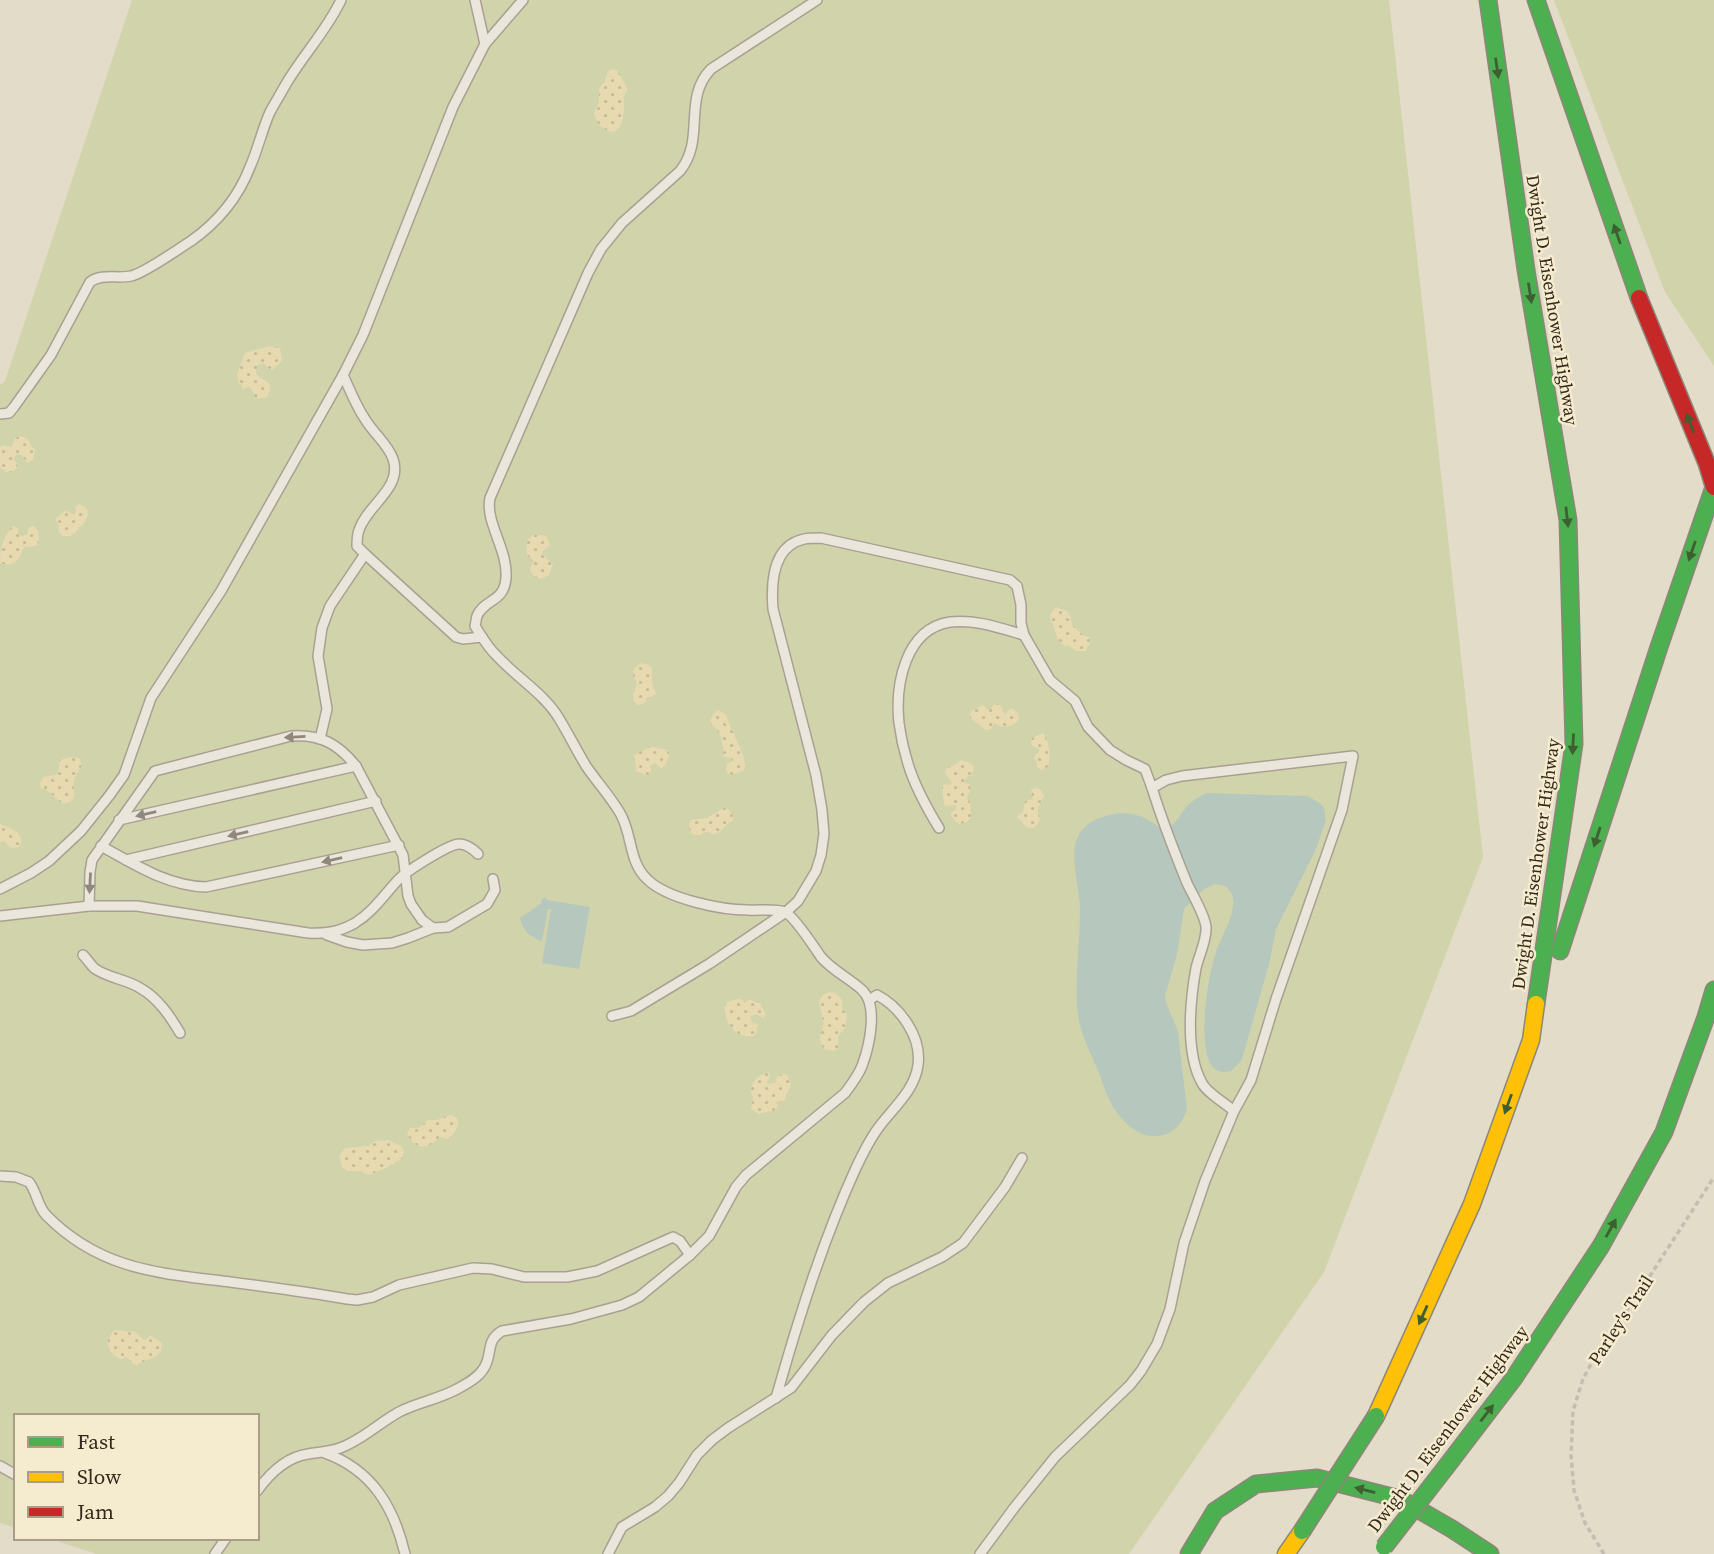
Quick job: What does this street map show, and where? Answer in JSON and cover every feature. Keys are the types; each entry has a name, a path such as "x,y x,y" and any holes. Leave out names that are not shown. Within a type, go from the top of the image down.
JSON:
{"highway":[{"name":"Dwight D. Eisenhower Highway","path":"1286,1554 1376,1416 1472,1204 1531,1040 1574,744 1568,520 1526,270 1488,0"},
{"path":"1531,1040 1714,487 1639,298 1536,0"},
{"name":"Dwight D. Eisenhower Highway","path":"1382,1550 1514,1378 1601,1246 1664,1132 1714,990"},
{"path":"1664,1132 1714,1039"},
{"path":"1189,1554 1215,1511 1256,1484 1317,1478 1400,1499 1490,1554"}],"lane":[{"path":"0,414 9,413 51,355 90,282 96,278 131,276 142,271 194,239 230,205 248,172 271,111 341,0"},
{"path":"475,0 485,44"},
{"path":"0,889 49,861 81,831 124,775 151,698 221,591 363,335 453,107 485,44 523,0"},
{"path":"259,1488 287,1461 305,1454 339,1449 399,1412 439,1398 473,1379 483,1370 495,1336 502,1331 571,1320 622,1305 639,1297 691,1255 709,1236 736,1187 845,1093 862,1066 871,1026 869,1000 864,991 828,964 786,912 733,910 707,905 674,895 649,882 638,869 632,855 621,815 586,765 559,717 548,702 496,656 475,626 477,616 504,588 506,575 505,560 489,515 490,498 588,273 601,249 622,223 685,165 694,134 696,94 701,79 711,69 817,0"},
{"path":"343,375 365,419 389,451 395,471 389,488 365,517 358,531 357,546 456,637 482,637"},
{"path":"612,1016 631,1011 709,964 786,912 798,901 816,871 824,834 822,810 816,775 773,610 771,588 774,569 784,550 801,539 821,538 1010,580 1017,586 1024,635 1050,680 1075,701 1088,727 1110,750 1145,769 1164,827 1206,929 1193,989 1193,1058 1202,1085 1234,1111"},
{"path":"320,739 327,709 318,656 322,628 330,606 365,554"},
{"path":"939,828 910,771 899,723 901,677 907,658 918,639 932,628 949,622 992,625 1024,635"},
{"path":"89,906 92,860 155,771 291,736 329,742 356,766 403,855 411,905 422,920 433,928"},
{"path":"980,1554 1055,1457 1130,1385 1157,1344 1170,1309 1184,1242 1205,1181 1234,1111 1251,1080 1276,999 1342,810 1353,756 1182,776 1166,780 1152,788"},
{"path":"119,820 356,766"},
{"path":"126,860 376,801"},
{"path":"325,934 341,930 358,921 375,907 406,873 452,845 461,844 478,854"},
{"path":"101,846 157,876 195,887 206,887 399,845"},
{"path":"0,916 89,906 137,906 325,934 363,945 393,943 433,928 447,928 487,904 495,890 493,879"},
{"path":"83,955 102,973 149,994 163,1007 180,1033"},
{"path":"776,1398 836,1215 873,1137 909,1088 918,1066 916,1043 903,1017 891,1004 877,995 869,1000"},
{"path":"608,1554 622,1527 668,1496 697,1455 712,1440 791,1388 832,1335 864,1302 888,1283 942,1258 963,1243 1005,1187 1022,1158"},
{"path":"0,1176 16,1177 29,1182 42,1210 72,1238 92,1251 134,1268 347,1299 373,1297 398,1285 473,1268 492,1269 524,1277 567,1277 597,1270 673,1237 680,1241 691,1255"},
{"path":"324,1453 344,1460 372,1483 390,1508 405,1554"}],"path":[{"name":"Parley's Trail","path":"1604,1554 1585,1523 1574,1490 1571,1455 1573,1411 1583,1379 1599,1349 1714,1177"}],"green space":[{"path":"132,0 1389,0 1483,857 1324,1272 1129,1554 97,1554 54,1540 259,1540 259,1414 14,1414 14,1527 0,1523 0,385 5,381"},
{"path":"1554,0 1714,0 1714,366 1665,292"}],"sand":[{"path":"617,70 628,90 624,97 621,124 615,131 599,125 594,113 599,102 599,89 607,72"},
{"path":"269,346 280,348 282,361 272,370 264,363 257,365 256,373 269,383 270,390 267,397 259,399 250,387 242,389 237,375 245,353"},
{"path":"21,436 28,439 35,449 33,460 27,463 22,455 16,454 14,459 17,468 6,472 0,467 0,447 11,447 15,438"},
{"path":"79,504 87,508 86,520 71,536 63,536 55,519 66,510 74,515 75,507"},
{"path":"13,526 18,528 18,534 22,536 27,535 29,527 34,526 39,540 36,546 24,547 13,563 0,563 3,543"},
{"path":"533,535 547,537 550,545 542,554 553,564 549,575 541,579 532,573 530,569 534,561 527,555 527,541"},
{"path":"1056,607 1067,611 1072,625 1089,637 1090,644 1085,651 1076,651 1060,642 1050,619"},
{"path":"641,663 652,668 656,693 653,697 647,697 645,703 638,705 634,703 633,695 637,683 633,675 634,669"},
{"path":"994,704 1000,705 1005,714 1011,708 1018,713 1019,719 1008,726 994,723 991,729 986,730 970,718 970,712 983,705 991,709"},
{"path":"718,710 725,714 744,757 743,771 731,775 727,773 725,765 732,761 732,758 724,757 720,736 710,722"},
{"path":"1043,733 1048,745 1049,759 1048,767 1041,770 1034,758 1039,749 1032,746 1031,742 1032,738"},
{"path":"652,747 668,750 666,763 661,768 655,763 650,766 648,775 637,772 634,756"},
{"path":"79,758 82,765 73,784 74,797 64,804 41,788 40,783 44,777 58,774 60,760"},
{"path":"961,760 972,764 974,769 971,776 964,781 971,788 967,799 970,802 971,817 967,822 959,824 951,816 956,805 944,804 942,787 952,782 945,773 946,769"},
{"path":"1036,788 1041,790 1044,796 1038,810 1039,821 1031,828 1026,827 1017,816 1023,812 1025,801 1033,799 1031,792"},
{"path":"724,808 734,817 719,832 707,832 699,836 691,833 691,820 707,818"},
{"path":"0,824 13,829 19,835 19,847 12,848 6,842 0,842"},
{"path":"830,992 840,997 842,1008 847,1015 845,1028 838,1036 838,1048 834,1051 824,1049 820,1041 823,1024 819,1001 824,994"},
{"path":"737,999 745,1003 750,999 760,1003 766,1015 763,1018 756,1014 750,1017 753,1023 758,1024 753,1036 736,1033 727,1021 724,1007 728,1002"},
{"path":"769,1072 768,1084 774,1083 778,1076 784,1074 791,1084 784,1101 776,1102 776,1110 759,1114 751,1109 751,1088 756,1079"},
{"path":"450,1115 458,1122 456,1130 448,1139 441,1137 432,1144 419,1146 407,1134 410,1128 419,1128 428,1120"},
{"path":"388,1140 401,1146 404,1152 402,1159 393,1165 369,1175 360,1171 347,1171 341,1166 340,1155 345,1148 368,1146 375,1141"},
{"path":"113,1331 134,1331 144,1340 150,1335 162,1343 161,1351 155,1357 136,1365 127,1357 118,1358 111,1352 108,1340"}],"shaded area":[{"path":"1207,793 1307,796 1324,808 1326,820 1316,849 1276,929 1243,1056 1231,1071 1217,1070 1209,1061 1204,1031 1210,977 1216,952 1230,918 1233,898 1226,886 1215,884 1204,889 1184,909 1177,955 1165,998 1178,1031 1187,1110 1182,1121 1165,1135 1145,1135 1131,1127 1114,1108 1080,1023 1077,993 1080,909 1074,853 1076,841 1082,830 1092,821 1116,814 1131,814 1144,818 1162,830 1174,823 1187,806"},
{"path":"546,897 547,900 590,907 579,969 542,963 551,909 548,909 542,941 531,936 523,926 520,918 542,903 541,900"}],"traffic: fast":[{"path":"1488,0 1526,270 1568,520 1574,744 1536,1004"},
{"path":"1536,0 1639,298"},
{"path":"1560,951 1714,487"},
{"path":"1446,1467 1514,1378 1601,1246 1664,1132 1714,990"},
{"path":"1302,1531 1376,1416"},
{"path":"1384,1547 1446,1467"},
{"path":"1189,1554 1215,1511 1256,1484 1317,1478 1400,1499 1490,1554"}],"traffic: slow":[{"path":"1376,1416 1472,1204 1531,1040 1536,1004"},
{"path":"1286,1554 1302,1531"}],"traffic: jam":[{"path":"1639,298 1714,487"}]}
